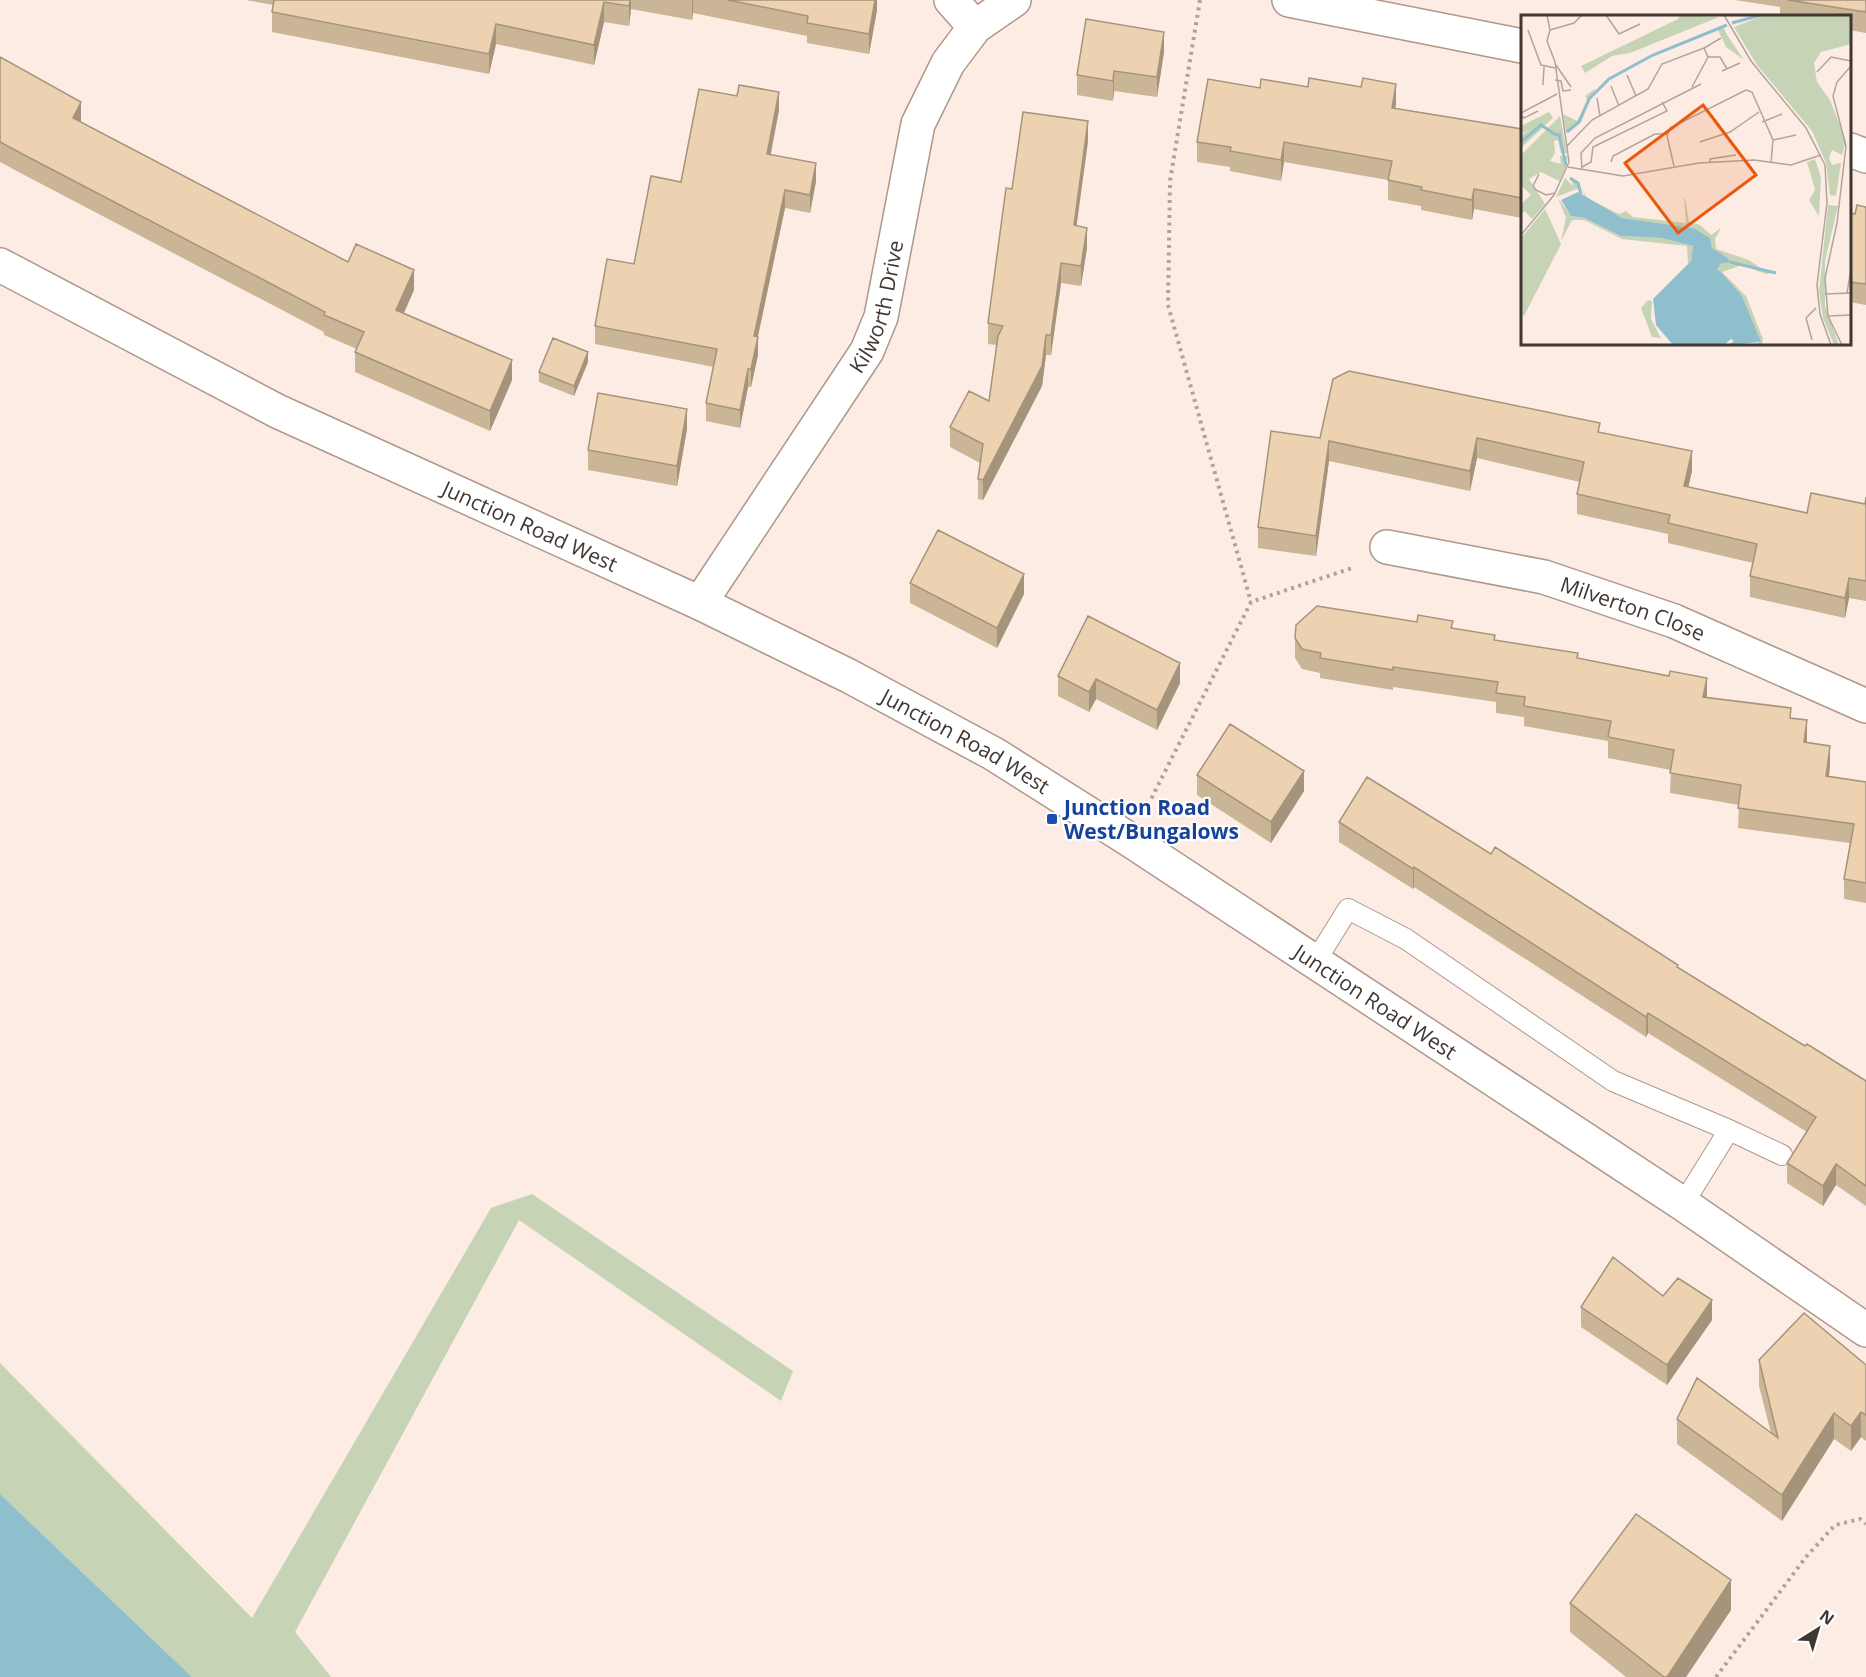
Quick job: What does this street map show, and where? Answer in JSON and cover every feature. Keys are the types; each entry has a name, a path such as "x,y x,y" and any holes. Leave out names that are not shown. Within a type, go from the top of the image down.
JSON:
{"street":[{"path":"951,0 975,27"},
{"name":"Kilworth Drive","path":"700,603 867,351 881,317 918,124 948,63 975,27 1014,0"},
{"path":"1289,0 1521,46"},
{"path":"1851,150 1866,156"},
{"name":"Junction Road West","path":"0,265 277,411 700,603 849,676 994,754 1130,840 1683,1204 1866,1330"},
{"name":"Milverton Close","path":"1387,547 1544,577 1674,621 1866,706"}],"lane":[{"path":"1315,962 1348,909 1406,939 1613,1081 1730,1130 1782,1155"},
{"path":"1683,1204 1730,1130"}],"path":[{"path":"1130,840 1251,602 1168,305 1170,181 1200,0"},
{"path":"1251,602 1354,569 1387,547"},
{"path":"1716,1677 1806,1557 1835,1525 1860,1519 1866,1524"}],"green space":[{"path":"532,1194 793,1371 781,1401 519,1220 295,1632 331,1677 192,1677 0,1494 0,1363 252,1618 491,1208"}],"water":[{"path":"0,1494 192,1677 0,1677"}],"building":[{"path":"274,0 630,0 629,6 604,2 594,45 496,24 489,54 272,12"},
{"path":"728,0 875,0 869,34 807,23 808,16"},
{"path":"1788,0 1866,0 1866,12"},
{"path":"1086,19 1164,32 1157,77 1114,71 1113,81 1077,75"},
{"path":"0,57 81,102 73,118 348,262 356,244 414,270 396,310 512,360 490,411 355,352 364,332 324,315 325,312 0,142"},
{"path":"1309,78 1361,87 1363,78 1396,84 1392,108 1521,129 1521,198 1474,189 1472,200 1421,190 1422,187 1388,180 1392,161 1284,142 1281,160 1230,151 1231,147 1197,142 1208,79 1260,88 1261,79 1308,87"},
{"path":"739,85 779,92 767,154 816,163 810,195 785,190 754,336 758,337 751,369 748,369 740,410 706,403 717,349 595,326 607,259 634,264 651,176 681,182 699,89 737,96"},
{"path":"1023,112 1088,121 1074,225 1087,228 1081,266 1061,263 1051,335 1046,335 1042,366 983,480 978,479 983,444 950,427 969,391 989,401 998,336 1003,326 988,323 1006,188 1012,189"},
{"path":"1857,205 1866,207 1866,284 1851,282 1851,213 1855,214"},
{"path":"553,338 588,352 574,386 539,372"},
{"path":"1349,371 1600,423 1598,432 1692,451 1684,486 1807,513 1811,493 1865,504 1866,497 1866,581 1849,578 1845,598 1750,576 1757,544 1668,523 1670,515 1577,494 1584,462 1477,438 1470,471 1329,441 1316,536 1258,527 1271,431 1320,438 1333,379"},
{"path":"598,393 687,409 677,466 588,450"},
{"path":"938,530 1024,574 997,628 910,583"},
{"path":"1317,606 1417,622 1418,615 1453,621 1451,628 1495,635 1494,640 1578,653 1577,658 1669,676 1670,671 1707,678 1703,697 1791,708 1790,718 1807,720 1804,742 1830,746 1826,776 1866,782 1866,883 1844,879 1854,824 1738,808 1741,785 1670,773 1674,750 1608,737 1611,721 1524,706 1525,697 1496,693 1498,682 1393,667 1393,670 1320,658 1321,653 1302,649 1295,638 1296,625"},
{"path":"1088,616 1180,663 1157,710 1096,679 1089,692 1058,676"},
{"path":"1230,724 1304,771 1271,822 1197,775"},
{"path":"1367,777 1491,854 1495,847 1678,965 1677,967 1866,1081 1866,1186 1836,1164 1823,1186 1787,1163 1816,1117 1648,1013 1646,1017 1414,867 1413,869 1339,822"},
{"path":"1613,1257 1663,1296 1678,1278 1712,1300 1667,1365 1581,1307"},
{"path":"1804,1313 1866,1365 1866,1415 1861,1412 1851,1426 1834,1413 1782,1495 1677,1419 1697,1378 1778,1438 1759,1360"},
{"path":"1636,1514 1731,1580 1667,1677 1664,1677 1570,1603"}],"place":[{"name":"Junction Road West/Bungalows","path":"1052,819"}]}
